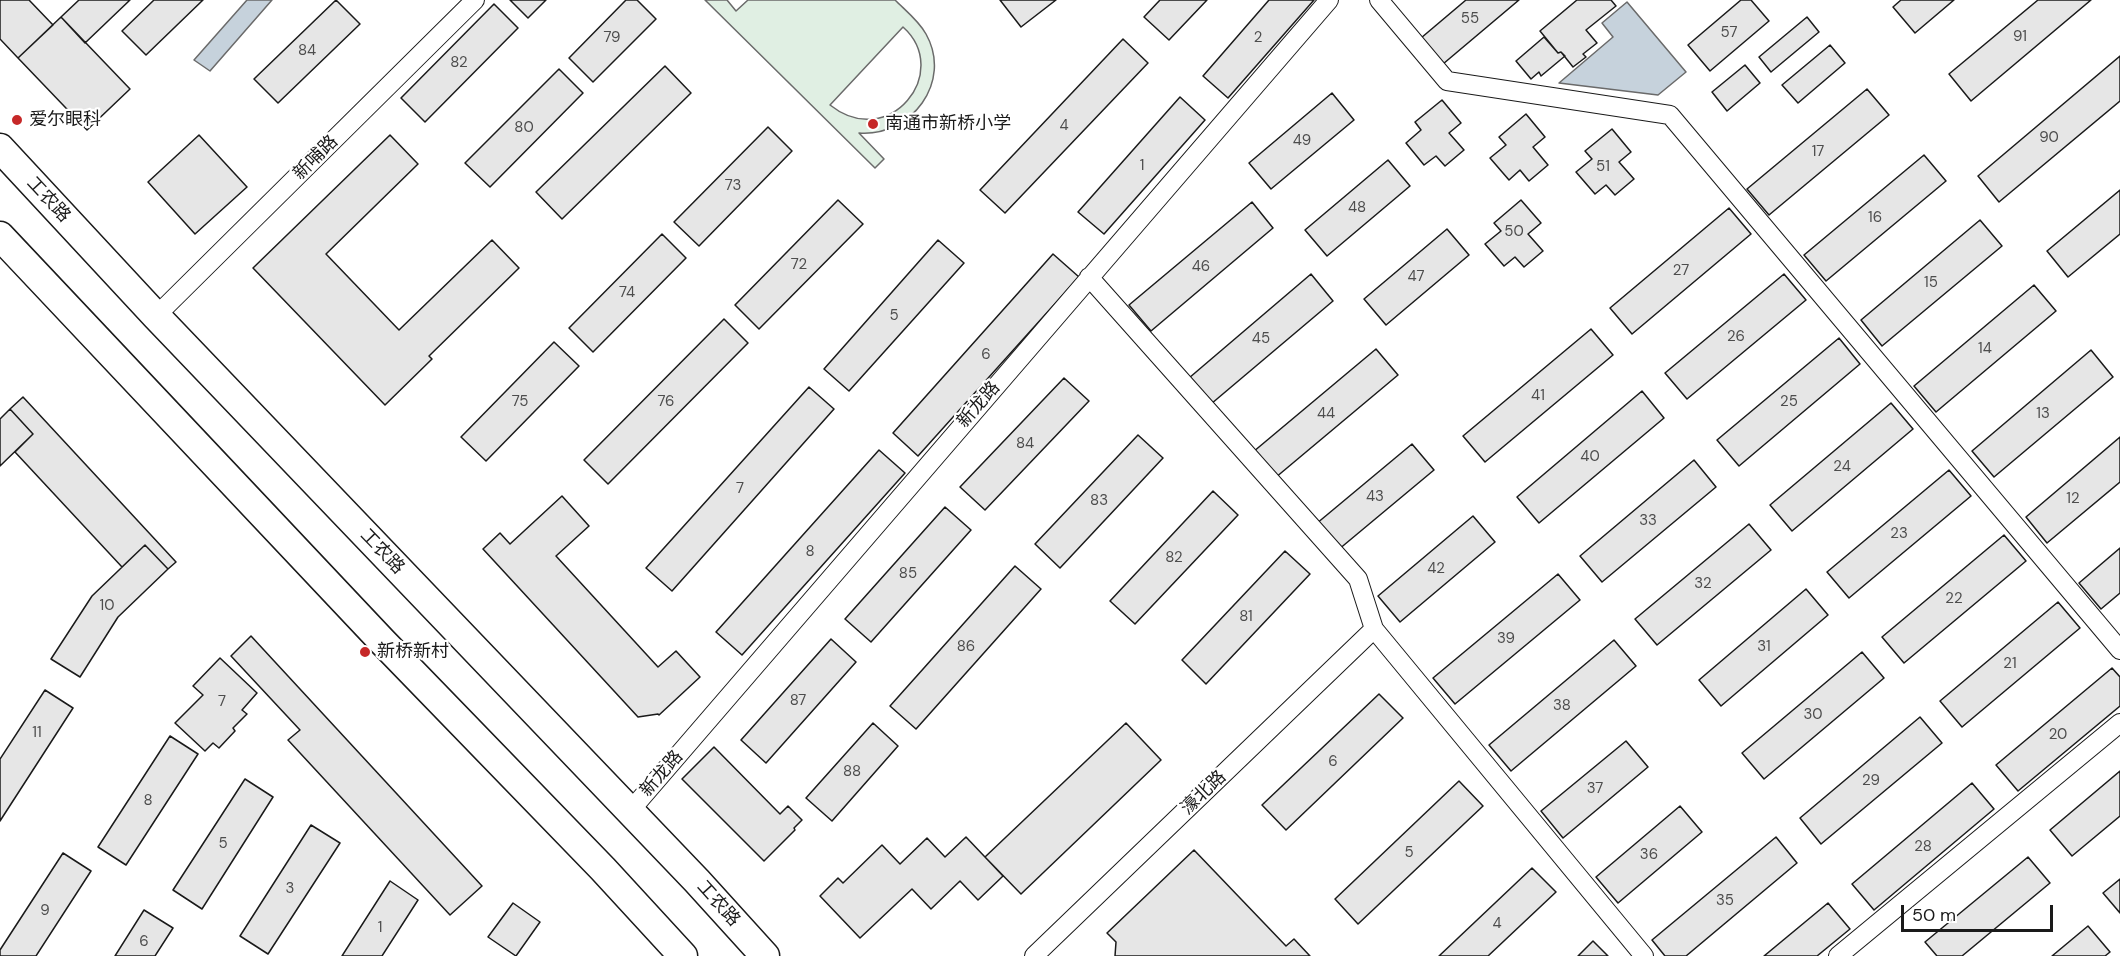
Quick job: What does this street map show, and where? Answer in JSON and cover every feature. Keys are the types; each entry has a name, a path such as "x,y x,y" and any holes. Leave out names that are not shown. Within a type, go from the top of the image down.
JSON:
{"main road":[{"name":"工农路","path":"0,148 156,316 630,811 765,956"},
{"path":"0,236 374,633 603,869 683,956"}],"street":[{"name":"新哺路","path":"156,316 476,0"},
{"name":"新龙路","path":"630,811 1329,0"},
{"path":"1379,0 1446,81 1670,115 2120,650"},
{"path":"1089,277 1358,579 1374,629 1644,956"},
{"name":"濠北路","path":"1034,956 1374,629"},
{"path":"1838,956 2120,723"}],"green space":[{"path":"705,0 727,0 736,11 748,0 895,0 912,16 926,34 933,52 934,70 930,87 922,103 910,116 895,126 878,132 859,133 884,159 875,168","holes":["903,27 917,45 921,65 917,84 907,100 892,113 873,119 852,117 830,105"]}],"shaded area":[{"path":"247,0 272,0 210,71 194,60"},
{"path":"1627,2 1686,72 1658,95 1559,83 1613,37 1602,23"}],"building":[{"path":"0,0 29,0 53,25 18,58 0,39"},
{"path":"79,0 130,0 85,43 61,17"},
{"path":"154,0 203,0 146,55 122,31"},
{"path":"336,0 360,24 278,103 254,79"},
{"path":"510,0 546,0 528,18"},
{"path":"626,0 637,0 656,19 593,82 569,58"},
{"path":"1000,0 1056,0 1021,27"},
{"path":"1160,0 1207,0 1169,40 1144,17"},
{"path":"1269,0 1314,0 1228,98 1203,76"},
{"path":"1466,0 1519,0 1443,64 1421,38"},
{"path":"1577,0 1611,0 1616,6 1586,30 1597,43 1583,54 1586,57 1573,67 1540,31"},
{"path":"1741,0 1751,0 1769,21 1710,71 1688,45"},
{"path":"1901,0 1954,0 1915,33 1893,7"},
{"path":"2038,0 2091,0 1971,101 1949,74"},
{"path":"494,4 518,28 425,122 401,98"},
{"path":"61,17 130,89 87,130 18,58"},
{"path":"1807,17 1819,32 1771,72 1759,57"},
{"path":"1544,37 1558,53 1561,52 1565,56 1541,76 1539,72 1531,79 1516,61"},
{"path":"1123,39 1148,63 1005,213 980,190"},
{"path":"1830,45 1845,63 1798,103 1782,85"},
{"path":"2120,56 2120,101 1999,202 1978,176"},
{"path":"1745,65 1760,83 1727,111 1712,92"},
{"path":"665,66 691,93 562,219 536,192"},
{"path":"559,69 583,93 490,187 465,163"},
{"path":"1867,89 1889,115 1769,215 1747,189"},
{"path":"1332,93 1354,120 1271,189 1249,163"},
{"path":"1180,97 1205,120 1104,234 1078,212"},
{"path":"1442,100 1461,123 1449,133 1464,150 1445,166 1436,156 1424,165 1406,143 1421,130 1415,122"},
{"path":"1526,114 1545,137 1533,147 1548,165 1529,181 1520,170 1509,180 1490,158 1506,145 1499,137"},
{"path":"768,127 792,151 699,246 674,222"},
{"path":"1612,129 1631,152 1619,162 1634,179 1615,195 1606,185 1595,194 1576,172 1592,159 1585,151"},
{"path":"199,135 247,187 195,234 148,182"},
{"path":"390,135 418,164 326,254 399,330 492,240 519,268 429,356 432,359 385,405 253,268"},
{"path":"1924,155 1946,181 1826,281 1804,255"},
{"path":"1388,160 1410,186 1327,256 1305,230"},
{"path":"2120,190 2120,234 2068,277 2047,251"},
{"path":"838,200 863,224 759,329 735,305"},
{"path":"1521,200 1541,223 1528,234 1543,251 1524,267 1515,257 1504,266 1485,244 1501,231 1494,223"},
{"path":"1252,202 1273,228 1151,331 1129,305"},
{"path":"1729,208 1751,234 1632,334 1610,308"},
{"path":"1980,220 2002,246 1882,346 1861,320"},
{"path":"1447,229 1469,255 1386,325 1364,299"},
{"path":"662,234 686,258 593,352 569,328"},
{"path":"938,240 964,263 849,391 824,369"},
{"path":"1053,254 1079,277 918,456 893,433"},
{"path":"1311,274 1333,301 1211,404 1189,378"},
{"path":"1784,274 1806,300 1687,399 1665,373"},
{"path":"2034,285 2056,311 1936,412 1914,386"},
{"path":"724,319 748,343 608,484 584,460"},
{"path":"1591,329 1613,355 1485,462 1463,436"},
{"path":"1839,338 1860,364 1739,466 1717,440"},
{"path":"554,342 579,366 486,461 461,437"},
{"path":"1376,349 1398,375 1275,478 1253,452"},
{"path":"2091,350 2113,377 1994,477 1972,451"},
{"path":"1064,378 1089,401 985,510 960,487"},
{"path":"809,387 834,409 672,591 646,568"},
{"path":"1642,391 1664,418 1539,523 1517,497"},
{"path":"23,397 176,562 168,569 145,545 122,567 15,452 33,434 10,409"},
{"path":"1891,403 1913,429 1792,531 1770,505"},
{"path":"10,409 33,434 0,466 0,419"},
{"path":"1138,435 1163,458 1060,568 1035,544"},
{"path":"2120,437 2120,482 2047,543 2026,517"},
{"path":"1412,444 1434,470 1338,550 1316,524"},
{"path":"879,450 905,473 742,655 716,632"},
{"path":"1694,460 1716,487 1602,582 1580,556"},
{"path":"1949,470 1971,496 1849,598 1827,572"},
{"path":"1213,491 1238,515 1135,624 1110,601"},
{"path":"562,496 589,526 556,556 658,667 676,651 700,677 659,715 638,717 483,549 500,533 510,544"},
{"path":"945,507 971,530 871,642 845,619"},
{"path":"1473,516 1495,542 1400,622 1378,596"},
{"path":"1749,524 1771,550 1657,645 1635,619"},
{"path":"2004,535 2026,561 1904,663 1882,637"},
{"path":"145,545 168,569 118,617 80,677 51,659 92,596"},
{"path":"2120,548 2120,593 2101,609 2079,583"},
{"path":"1285,551 1310,574 1206,684 1182,660"},
{"path":"1015,566 1041,589 916,729 890,706"},
{"path":"1558,574 1580,600 1455,704 1433,678"},
{"path":"1806,589 1828,615 1721,706 1699,680"},
{"path":"2058,602 2080,628 1962,727 1940,701"},
{"path":"251,636 482,886 450,915 288,740 300,730 231,656"},
{"path":"831,639 856,662 766,763 741,740"},
{"path":"1614,640 1636,666 1511,771 1489,745"},
{"path":"1862,652 1884,678 1764,779 1742,753"},
{"path":"220,658 257,693 242,710 247,714 233,728 235,731 219,748 213,743 205,751 175,723 203,695 193,686"},
{"path":"2112,668 2120,677 2120,706 2018,791 1996,765"},
{"path":"45,690 73,708 0,821 0,759"},
{"path":"1379,694 1403,718 1286,830 1262,805"},
{"path":"1920,717 1942,743 1821,844 1800,818"},
{"path":"873,723 898,746 832,821 806,798"},
{"path":"1126,723 1161,760 1021,894 985,857"},
{"path":"170,736 198,754 126,865 98,847"},
{"path":"1626,741 1648,767 1563,838 1541,811"},
{"path":"714,747 780,814 788,806 802,820 764,861 682,779"},
{"path":"2120,771 2120,816 2072,856 2050,830"},
{"path":"245,779 273,797 202,909 173,890"},
{"path":"1459,781 1483,806 1358,924 1335,899"},
{"path":"1972,783 1994,809 1874,910 1852,884"},
{"path":"1680,806 1702,832 1618,903 1596,877"},
{"path":"311,825 340,843 268,954 240,936"},
{"path":"966,837 1003,876 978,900 960,881 931,909 912,889 860,938 820,896 838,878 843,883 882,845 900,864 927,838 945,857"},
{"path":"1776,837 1797,863 1686,956 1665,956 1652,940"},
{"path":"1194,850 1286,946 1294,939 1310,956 1115,956 1116,942 1107,933"},
{"path":"63,853 91,871 36,956 0,956 0,950"},
{"path":"2028,857 2050,883 1962,956 1937,956 1925,942"},
{"path":"1532,868 1556,892 1488,956 1439,956"},
{"path":"2120,879 2120,913 2103,893"},
{"path":"390,881 418,900 382,956 342,956"},
{"path":"513,903 540,922 516,956 488,937"},
{"path":"1828,903 1850,929 1817,956 1764,956"},
{"path":"144,910 173,928 155,956 115,956"},
{"path":"2088,926 2110,952 2105,956 2052,956"},
{"path":"1593,941 1608,956 1578,956"}],"place":[{"name":"爱尔眼科","path":"17,120"},
{"name":"南通市新桥小学","path":"873,124"},
{"name":"新桥新村","path":"365,652"}]}
